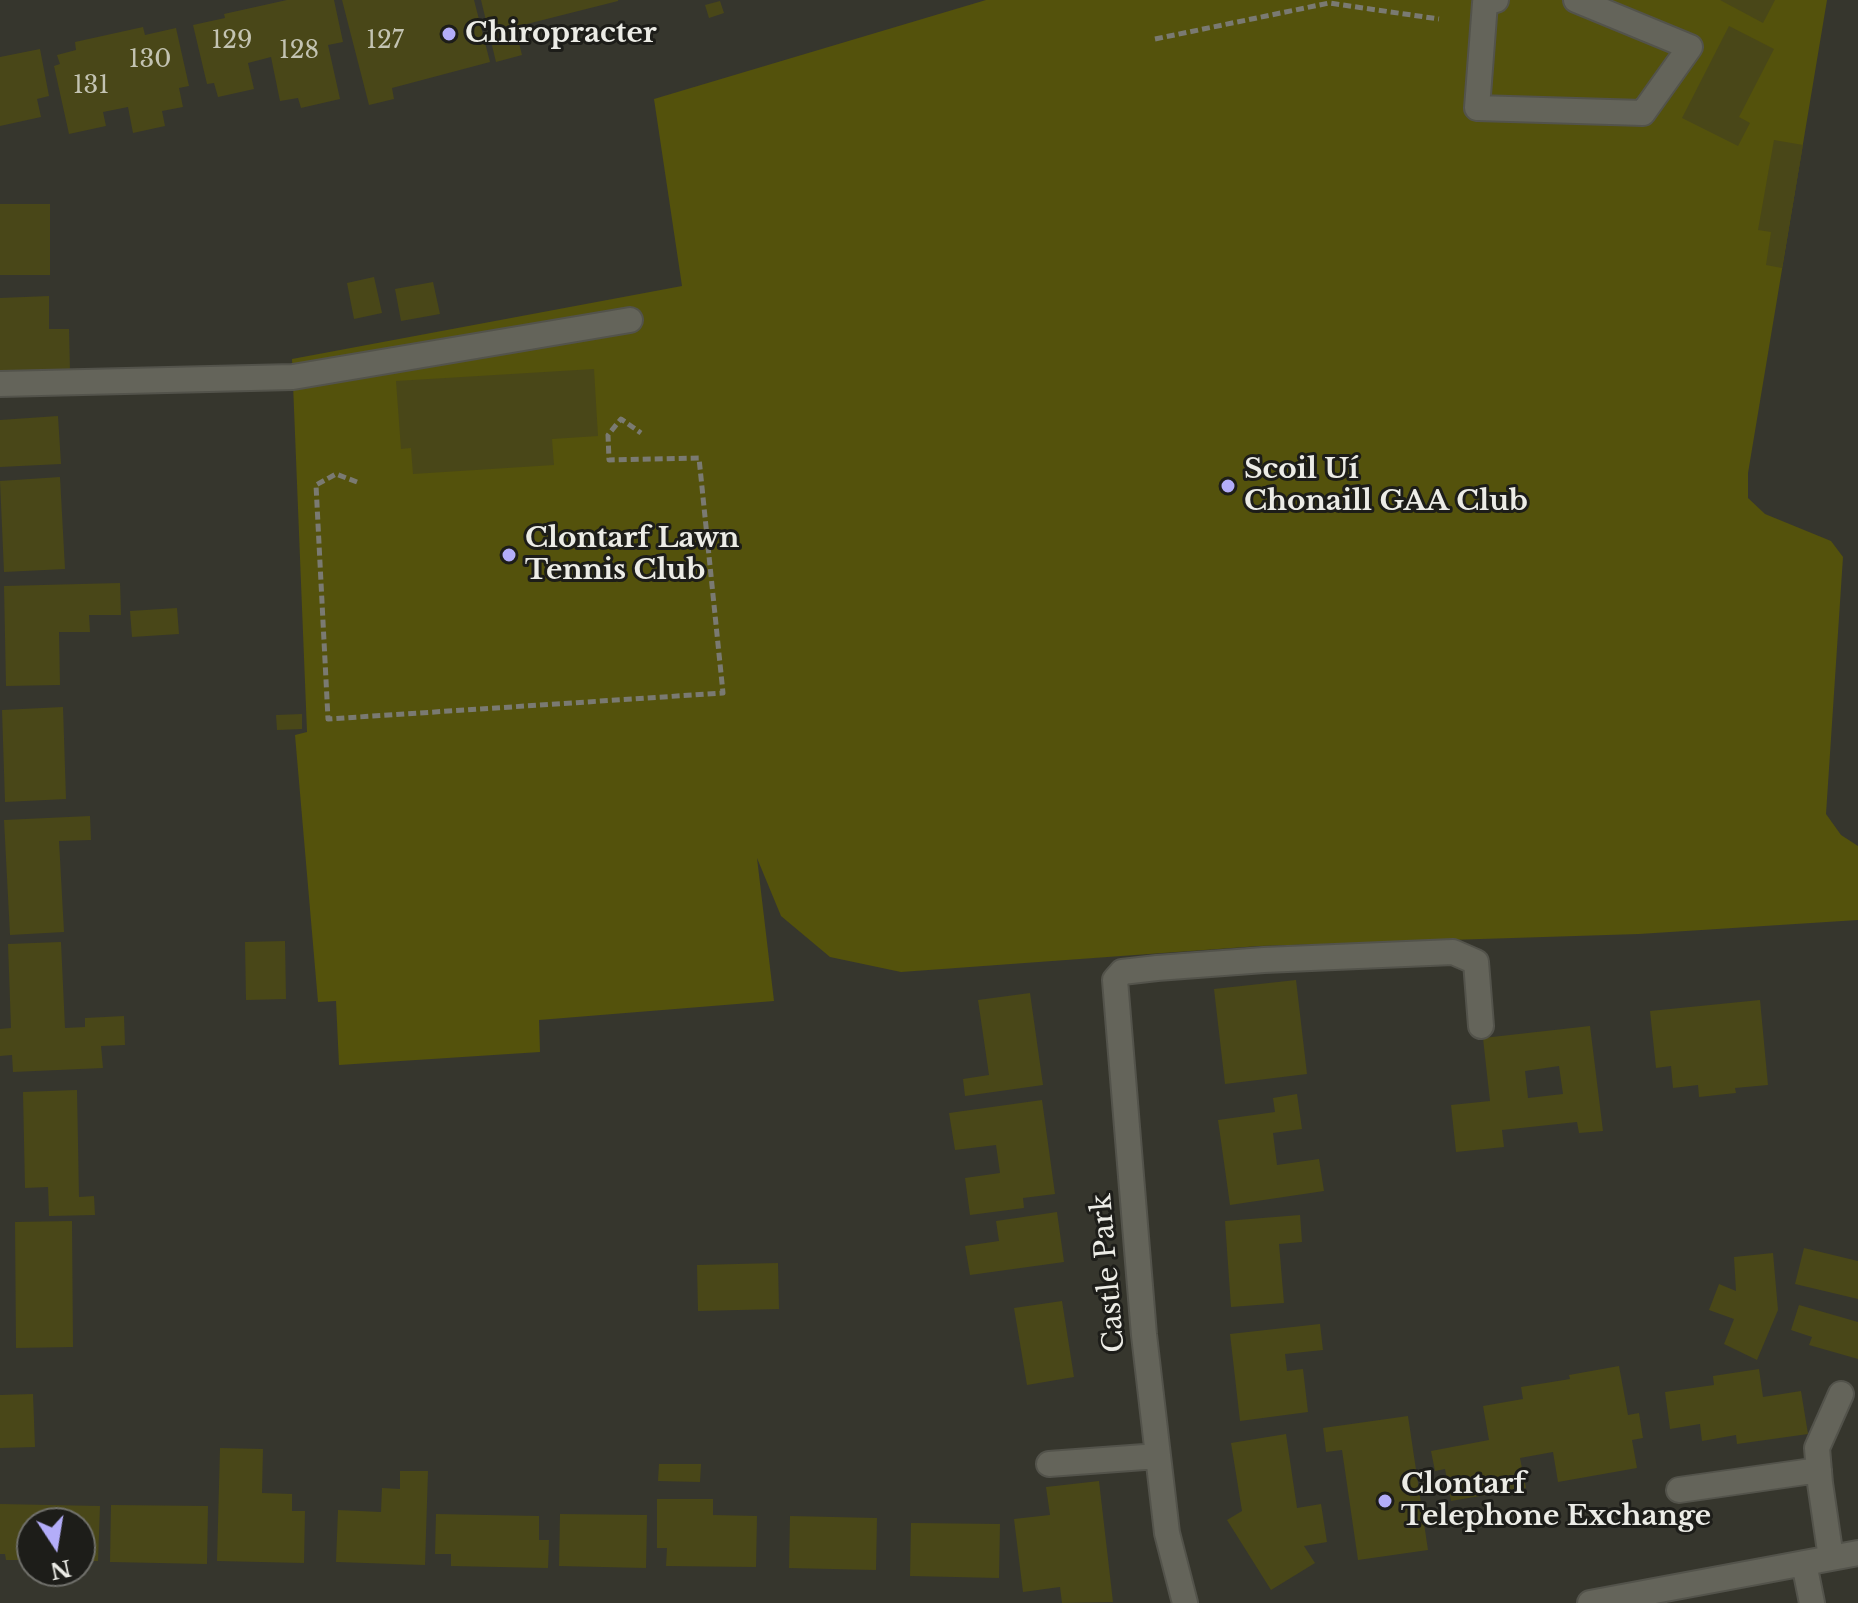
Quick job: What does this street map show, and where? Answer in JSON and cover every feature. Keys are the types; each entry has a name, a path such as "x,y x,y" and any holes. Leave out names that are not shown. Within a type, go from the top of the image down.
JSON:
{"street":[{"path":"1496,0 1485,3 1477,108 1643,113 1690,47 1576,0"},
{"path":"0,384 293,377 630,320"},
{"name":"Castle Park","path":"1185,1603 1167,1533 1158,1456 1143,1320 1115,980 1122,972 1157,968 1453,952 1476,962 1481,1026"},
{"path":"1831,1558 1817,1448 1841,1394"},
{"path":"1049,1464 1158,1456"},
{"path":"1679,1490 1819,1470"},
{"path":"1590,1603 1858,1553"},
{"path":"1804,1563 1812,1603"}],"path":[{"path":"1155,39 1329,3 1439,19"},
{"path":"357,482 336,474 316,485 328,719 723,693 699,458 609,460 608,435 621,419 641,433"}],"shaded area":[{"name":"Scoil Uí Chonaill GAA Club","path":"986,0 1827,0 1748,473 1748,498 1765,514 1831,541 1843,557 1826,814 1841,835 1858,846 1858,920 1639,934 1259,946 901,972 830,957 781,916 757,858 774,1001 539,1020 540,1052 339,1065 336,1001 318,1002 295,735 307,732 292,359 682,286 654,99"}],"building":[{"path":"287,0 334,0 343,42 328,45 340,99 301,108 298,98 280,101 271,57 248,63 254,89 218,97 214,83 207,84 193,25 225,18 224,14"},
{"path":"342,0 474,0 490,62 392,88 394,99 369,105"},
{"path":"481,0 618,1 515,27 522,55 496,62"},
{"path":"1720,0 1775,0 1763,23"},
{"path":"720,1 724,13 709,18 705,5"},
{"path":"1729,26 1774,49 1739,117 1750,123 1738,146 1682,118"},
{"path":"143,27 145,35 176,28 189,86 179,88 183,107 162,111 165,126 133,133 128,107 103,112 106,126 69,134 54,66 60,64 57,55 76,50 75,42"},
{"path":"40,49 49,96 37,99 41,117 0,126 0,57"},
{"path":"1774,140 1803,145 1782,268 1766,265 1771,232 1758,230"},
{"path":"0,204 50,204 50,275 0,275"},
{"path":"374,277 382,313 354,319 347,283"},
{"path":"433,282 440,314 401,321 395,289"},
{"path":"49,296 49,329 69,329 70,372 0,374 0,298"},
{"path":"594,369 598,436 552,439 554,465 413,474 411,448 401,449 396,381"},
{"path":"58,416 61,464 0,467 0,420"},
{"path":"60,477 65,569 4,572 0,481"},
{"path":"120,583 121,615 89,615 90,632 59,632 60,685 6,686 4,586"},
{"path":"177,608 179,634 132,637 130,611"},
{"path":"63,707 66,799 5,802 2,710"},
{"path":"302,714 302,729 277,730 276,715"},
{"path":"90,816 91,840 59,841 64,932 10,935 4,820"},
{"path":"285,941 286,999 246,1000 245,942"},
{"path":"61,942 65,1028 85,1027 85,1018 124,1016 125,1045 101,1046 103,1068 13,1072 12,1055 0,1056 0,1029 11,1028 8,944"},
{"path":"1296,980 1307,1074 1225,1084 1214,989"},
{"path":"1030,993 1043,1085 965,1096 963,1079 989,1075 978,1000"},
{"path":"1760,1000 1768,1085 1735,1088 1736,1093 1699,1097 1698,1085 1673,1088 1671,1066 1656,1068 1650,1011"},
{"path":"1590,1026 1603,1131 1579,1133 1577,1122 1502,1130 1504,1147 1456,1152 1451,1105 1490,1101 1483,1038","holes":["1559,1066 1563,1094 1528,1098 1525,1071"]},
{"path":"77,1090 79,1197 94,1196 95,1215 49,1216 48,1187 25,1188 23,1092"},
{"path":"1297,1094 1302,1129 1273,1133 1277,1165 1319,1159 1324,1191 1230,1205 1218,1120 1275,1112 1273,1098"},
{"path":"1042,1100 1055,1194 1023,1198 1024,1208 970,1215 965,1178 1000,1173 996,1145 955,1150 949,1113"},
{"path":"1057,1212 1064,1262 970,1275 965,1246 999,1241 996,1221"},
{"path":"1300,1215 1302,1242 1279,1244 1284,1303 1231,1307 1225,1221"},
{"path":"72,1221 73,1347 16,1348 15,1222"},
{"path":"1804,1248 1858,1261 1858,1299 1795,1284"},
{"path":"1773,1253 1778,1310 1757,1360 1724,1344 1734,1319 1709,1310 1719,1284 1736,1291 1734,1257"},
{"path":"778,1263 779,1309 698,1311 697,1265"},
{"path":"1062,1301 1074,1377 1027,1385 1014,1308"},
{"path":"1799,1305 1858,1322 1858,1359 1809,1345 1812,1337 1791,1330"},
{"path":"1320,1324 1323,1350 1285,1354 1287,1371 1303,1369 1308,1412 1240,1421 1230,1334"},
{"path":"1619,1366 1628,1415 1639,1413 1643,1438 1632,1440 1637,1468 1558,1482 1553,1452 1520,1458 1526,1488 1451,1501 1445,1469 1435,1471 1431,1451 1489,1440 1483,1406 1523,1399 1521,1387 1570,1379 1569,1375"},
{"path":"1759,1369 1763,1397 1801,1391 1808,1434 1737,1444 1736,1435 1702,1441 1700,1424 1670,1429 1665,1392 1714,1385 1713,1376"},
{"path":"33,1394 35,1447 0,1448 0,1395"},
{"name":"Clontarf Telephone Exchange","path":"1408,1416 1428,1550 1358,1560 1342,1450 1326,1452 1323,1428"},
{"path":"1286,1434 1297,1508 1321,1504 1327,1542 1304,1546 1315,1563 1271,1590 1227,1520 1242,1511 1231,1443"},
{"path":"220,1448 263,1449 262,1493 292,1494 292,1511 305,1511 304,1563 217,1561"},
{"path":"659,1464 701,1464 700,1482 658,1481"},
{"path":"400,1471 428,1471 425,1565 336,1562 338,1510 381,1512 382,1488 400,1489"},
{"path":"1099,1481 1113,1602 1062,1603 1060,1587 1023,1592 1014,1519 1050,1515 1046,1487"},
{"path":"657,1499 713,1499 713,1515 757,1516 756,1567 666,1566 667,1548 657,1548"},
{"path":"0,1504 100,1506 98,1561 96,1507 16,1507 16,1560 6,1560 5,1554 0,1554"},
{"path":"111,1505 208,1506 207,1564 110,1562"},
{"path":"436,1514 539,1516 539,1540 549,1540 548,1568 451,1566 451,1554 435,1554"},
{"path":"560,1514 647,1515 646,1568 559,1566"},
{"path":"790,1516 877,1518 876,1570 789,1568"},
{"path":"911,1523 1000,1524 999,1578 910,1576"}],"place":[{"name":"Chiropracter","path":"449,34"},
{"name":"Scoil Uí Chonaill GAA Club","path":"1228,486"},
{"name":"Clontarf Lawn Tennis Club","path":"509,555"},
{"name":"Clontarf Telephone Exchange","path":"1385,1501"}]}
